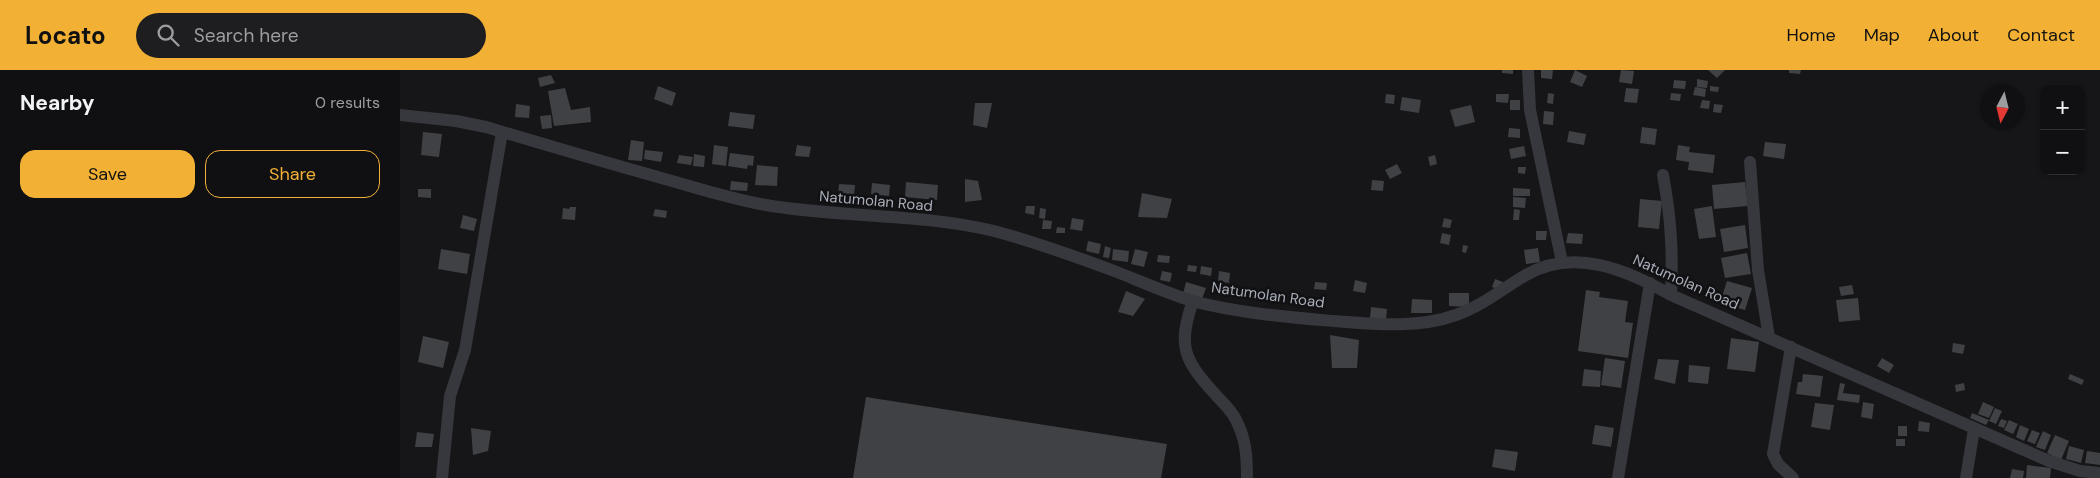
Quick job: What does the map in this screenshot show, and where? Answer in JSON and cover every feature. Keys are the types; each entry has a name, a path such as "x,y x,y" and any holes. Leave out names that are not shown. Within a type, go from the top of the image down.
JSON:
{"street":[{"path":"1528,70 1530,110 1562,262"},
{"name":"Natumolan Road","path":"400,115 456,121 502,132 675,182 761,204 810,212 916,220 992,231 1078,257 1193,301 1291,317 1361,323 1424,323 1458,315 1478,306 1538,269 1562,262 1583,262 1608,267 1650,282 1671,295 2049,461 2080,471 2100,473"},
{"path":"442,478 450,396 464,350 502,132"},
{"path":"1750,162 1758,270 1769,337"},
{"path":"1662,175 1670,215 1672,242 1671,295"},
{"path":"1618,478 1650,282"},
{"path":"1193,301 1185,324 1184,341 1188,357 1198,376 1234,416 1245,441 1247,478"},
{"path":"1791,347 1773,454 1778,464 1793,478"},
{"path":"1966,478 1974,429"}],"building":[{"path":"1502,70 1513,70 1513,74 1502,73"},
{"path":"1541,70 1553,70 1552,79 1541,78"},
{"path":"1575,70 1587,76 1582,87 1570,82"},
{"path":"1621,70 1634,71 1632,84 1619,82"},
{"path":"1708,70 1725,70 1717,78"},
{"path":"1789,70 1801,70 1800,74 1789,73"},
{"path":"551,75 555,83 540,87 538,78"},
{"path":"1697,79 1708,81 1707,88 1697,87"},
{"path":"1674,80 1686,81 1685,89 1673,88"},
{"path":"658,86 676,93 672,106 654,99"},
{"path":"1710,86 1719,87 1718,92 1710,91"},
{"path":"1695,87 1706,89 1705,97 1693,95"},
{"path":"565,88 571,110 590,107 591,122 554,126 548,91"},
{"path":"1626,88 1639,89 1637,103 1624,102"},
{"path":"1548,93 1554,94 1553,104 1547,103"},
{"path":"1671,93 1681,94 1680,101 1670,100"},
{"path":"1386,94 1395,95 1394,104 1385,103"},
{"path":"1496,94 1509,94 1508,103 1496,102"},
{"path":"1402,97 1421,100 1419,113 1400,110"},
{"path":"1510,100 1520,100 1520,110 1510,110"},
{"path":"1702,100 1710,101 1709,109 1700,108"},
{"path":"975,103 992,103 987,128 973,125"},
{"path":"516,104 530,106 529,118 515,117"},
{"path":"1714,104 1723,105 1721,113 1713,112"},
{"path":"1471,105 1475,122 1455,127 1450,110"},
{"path":"1544,111 1554,112 1553,125 1543,124"},
{"path":"730,112 755,115 753,129 728,126"},
{"path":"551,115 552,128 542,129 540,116"},
{"path":"1642,127 1657,129 1655,145 1640,143"},
{"path":"1509,128 1520,129 1520,138 1508,137"},
{"path":"1569,131 1586,134 1584,145 1567,142"},
{"path":"423,132 442,134 439,157 421,155"},
{"path":"631,140 644,142 642,161 628,160"},
{"path":"1765,142 1786,144 1784,159 1763,156"},
{"path":"714,145 728,147 726,166 712,164"},
{"path":"797,145 811,147 809,157 795,156"},
{"path":"1678,145 1690,147 1689,152 1715,155 1713,173 1688,170 1689,162 1676,160"},
{"path":"1524,146 1526,156 1511,159 1509,149"},
{"path":"645,150 663,152 661,162 644,159"},
{"path":"730,153 754,156 753,166 748,165 747,169 728,166"},
{"path":"694,154 705,156 704,167 693,166"},
{"path":"679,155 693,157 691,165 677,163"},
{"path":"1435,155 1437,164 1430,166 1428,157"},
{"path":"1397,164 1402,173 1390,179 1385,170"},
{"path":"757,165 778,167 777,186 755,185"},
{"path":"1518,167 1526,167 1525,174 1518,173"},
{"path":"965,179 978,181 982,200 965,202"},
{"path":"1372,180 1384,181 1383,191 1371,190"},
{"path":"731,181 748,183 747,191 730,190"},
{"path":"906,182 938,185 937,200 905,197"},
{"path":"1745,182 1748,206 1714,209 1712,185"},
{"path":"872,183 890,185 889,196 871,194"},
{"path":"839,184 855,185 854,196 838,195"},
{"path":"1513,188 1530,189 1530,196 1513,196"},
{"path":"418,189 431,189 431,198 418,197"},
{"path":"1142,193 1172,199 1167,218 1138,217"},
{"path":"1513,197 1526,198 1525,208 1513,207"},
{"path":"1640,199 1662,201 1659,229 1638,227"},
{"path":"1026,206 1035,206 1034,215 1025,213"},
{"path":"1712,206 1716,237 1699,239 1694,209"},
{"path":"570,207 576,207 575,220 562,219 563,208 569,209"},
{"path":"1040,208 1046,209 1045,219 1039,218"},
{"path":"655,209 667,211 666,218 653,216"},
{"path":"1514,209 1520,210 1519,220 1513,220"},
{"path":"463,215 477,219 474,231 460,228"},
{"path":"1072,218 1084,220 1082,231 1070,229"},
{"path":"1444,218 1452,220 1450,228 1442,227"},
{"path":"1043,220 1052,221 1051,229 1042,229"},
{"path":"1745,225 1748,248 1724,252 1720,229"},
{"path":"1057,227 1065,228 1065,233 1056,233"},
{"path":"1536,231 1547,231 1546,240 1536,240"},
{"path":"1442,233 1451,235 1449,245 1440,243"},
{"path":"1568,233 1583,234 1582,244 1566,243"},
{"path":"1088,241 1101,244 1099,254 1086,251"},
{"path":"1463,245 1468,246 1466,253 1462,252"},
{"path":"1105,246 1111,248 1109,258 1103,257"},
{"path":"1538,248 1540,262 1526,264 1524,250"},
{"path":"441,249 470,254 467,274 438,269"},
{"path":"1113,249 1129,251 1128,262 1112,260"},
{"path":"1135,249 1148,252 1144,267 1131,264"},
{"path":"1747,253 1751,274 1725,278 1721,258"},
{"path":"1158,255 1170,256 1169,263 1157,262"},
{"path":"1188,265 1197,266 1196,272 1187,271"},
{"path":"1201,266 1212,268 1211,276 1200,274"},
{"path":"1162,271 1172,273 1170,282 1160,280"},
{"path":"1219,271 1230,273 1229,283 1218,281"},
{"path":"1495,279 1503,282 1500,290 1492,287"},
{"path":"1355,280 1367,283 1365,293 1353,291"},
{"path":"1727,281 1752,288 1745,310 1720,303"},
{"path":"1186,282 1206,288 1202,299 1183,294"},
{"path":"1315,282 1327,283 1326,290 1314,289"},
{"path":"1852,285 1854,294 1841,296 1839,287"},
{"path":"1586,290 1600,292 1599,297 1628,301 1625,322 1633,323 1628,358 1578,351"},
{"path":"1126,291 1145,299 1133,316 1118,312"},
{"path":"1449,293 1469,293 1469,307 1449,306"},
{"path":"1297,298 1323,301 1322,309 1297,306"},
{"path":"1858,298 1860,320 1839,322 1836,300"},
{"path":"1412,299 1432,300 1432,313 1411,313"},
{"path":"1371,307 1387,309 1386,320 1370,318"},
{"path":"1330,335 1359,340 1357,368 1332,368"},
{"path":"423,336 449,342 443,368 418,362"},
{"path":"1731,338 1759,342 1755,372 1727,369"},
{"path":"1953,343 1965,345 1963,354 1952,352"},
{"path":"1605,358 1625,361 1621,388 1601,385"},
{"path":"1882,358 1894,365 1889,373 1877,366"},
{"path":"1658,359 1679,360 1675,384 1654,379"},
{"path":"1689,365 1710,367 1708,384 1688,382"},
{"path":"1584,369 1601,371 1600,387 1582,386"},
{"path":"1803,374 1823,376 1820,397 1796,394 1798,382 1802,382"},
{"path":"2070,374 2084,380 2082,385 2068,379"},
{"path":"1840,383 1845,384 1843,393 1860,395 1859,403 1837,400"},
{"path":"1964,383 1965,390 1956,392 1955,385"},
{"path":"866,397 1167,444 1161,478 853,478"},
{"path":"1863,402 1874,404 1872,419 1861,417"},
{"path":"1983,402 1994,407 1989,418 1978,414"},
{"path":"1815,403 1834,405 1830,430 1811,427"},
{"path":"1995,408 2002,411 1996,424 1989,421"},
{"path":"1972,413 1989,420 1986,425 1970,418"},
{"path":"2001,419 2007,421 2004,428 1998,426"},
{"path":"2009,420 2018,424 2013,434 2004,430"},
{"path":"1919,421 1930,423 1929,432 1918,431"},
{"path":"1595,425 1614,428 1611,447 1592,444"},
{"path":"2020,425 2029,429 2024,441 2016,437"},
{"path":"1898,426 1907,426 1907,436 1898,436"},
{"path":"471,428 491,431 488,451 473,455"},
{"path":"2032,430 2040,433 2035,444 2027,441"},
{"path":"2043,431 2051,435 2045,450 2036,447"},
{"path":"417,432 434,434 432,447 415,447"},
{"path":"2055,435 2069,441 2061,460 2047,453"},
{"path":"1896,439 1905,439 1905,446 1896,446"},
{"path":"2069,446 2084,450 2081,463 2066,459"},
{"path":"1495,449 1518,452 1515,471 1492,467"},
{"path":"2087,451 2100,453 2100,465 2085,463"},
{"path":"2027,465 2051,468 2050,478 2026,478"},
{"path":"2012,469 2024,471 2023,478 2010,478"}]}
